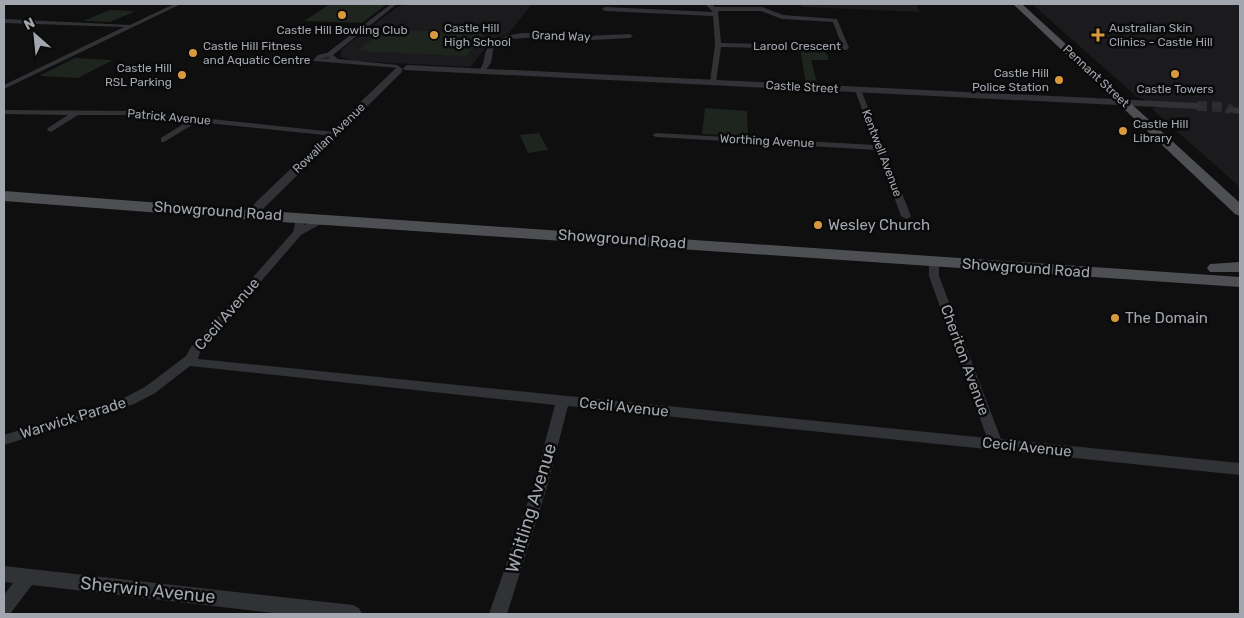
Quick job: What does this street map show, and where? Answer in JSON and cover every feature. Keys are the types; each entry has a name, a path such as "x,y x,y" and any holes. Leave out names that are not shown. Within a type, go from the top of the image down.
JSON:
{"main road":[{"name":"Pennant Street","path":"1017,4 1240,197"},
{"name":"Pennant Street","path":"1026,4 1240,211"},
{"name":"Showground Road","path":"4,189 255,210 298,225 336,220 911,260 934,269 1240,282"},
{"name":"Showground Road","path":"4,196 1240,268"},
{"path":"892,247 913,252 934,269"}],"street":[{"path":"4,87 178,4"},
{"path":"394,4 401,4"},
{"name":"Castle Street","path":"394,4 330,57 401,68 1196,106"},
{"path":"708,4 715,11 718,44 713,82"},
{"name":"Larool Crescent","path":"605,9 715,11 762,7 782,17 835,20 846,48 718,44"},
{"path":"4,21 131,26"},
{"name":"Grand Way","path":"482,71 488,63 487,56 490,50 500,40 509,37 532,34 582,38 630,36"},
{"name":"Rowallan Avenue","path":"255,210 401,68"},
{"path":"4,81 15,81"},
{"name":"Kentwell Avenue","path":"858,90 878,148 906,216"},
{"name":"Patrick Avenue","path":"4,112 136,114 334,134"},
{"path":"51,130 77,112"},
{"path":"164,140 196,119"},
{"name":"Worthing Avenue","path":"656,135 878,148"},
{"name":"Cecil Avenue","path":"298,225 195,350 191,359 194,363 207,366 1240,468"},
{"name":"Cheriton Avenue","path":"934,269 996,444"},
{"name":"Warwick Parade","path":"4,440 129,401 150,390 191,359"},
{"name":"Whitling Avenue","path":"498,614 540,487 563,401"},
{"name":"Sherwin Avenue","path":"4,574 353,614"},
{"path":"4,608 28,578"}],"shaded area":[{"name":"Castle Hill Bowling Club","path":"330,4 387,4 362,23 304,21"},
{"name":"Castle Hill High School","path":"407,4 532,4 508,34 493,39 470,67 355,61 341,57 341,50 397,7"},
{"path":"801,4 916,4 920,12 802,7"},
{"name":"Castle Towers","path":"1032,4 1240,4 1240,187 1152,109 1155,108 1144,99 1137,97"},
{"path":"110,10 136,11 110,22 83,21"},
{"path":"384,29 484,34 466,56 358,51"},
{"path":"800,49 825,50 829,60 811,60 817,83 806,83"},
{"path":"75,58 113,60 78,78 39,76"},
{"path":"705,108 747,111 748,136 702,134"},
{"path":"539,133 548,150 528,153 520,135"}],"tunnel":[{"path":"1197,106 1225,107 1231,110"}],"place":[{"name":"Castle Hill Bowling Club","path":"342,15"},
{"name":"Castle Hill High School","path":"434,35"},
{"name":"Australian Skin Clinics - Castle Hill","path":"1098,35"},
{"name":"Castle Hill Fitness and Aquatic Centre","path":"193,53"},
{"name":"Castle Towers","path":"1175,74"},
{"name":"Castle Hill RSL Parking","path":"182,75"},
{"name":"Castle Hill Police Station","path":"1059,80"},
{"name":"Castle Hill Library","path":"1123,131"},
{"name":"Wesley Church","path":"818,225"},
{"name":"The Domain","path":"1115,318"}]}
